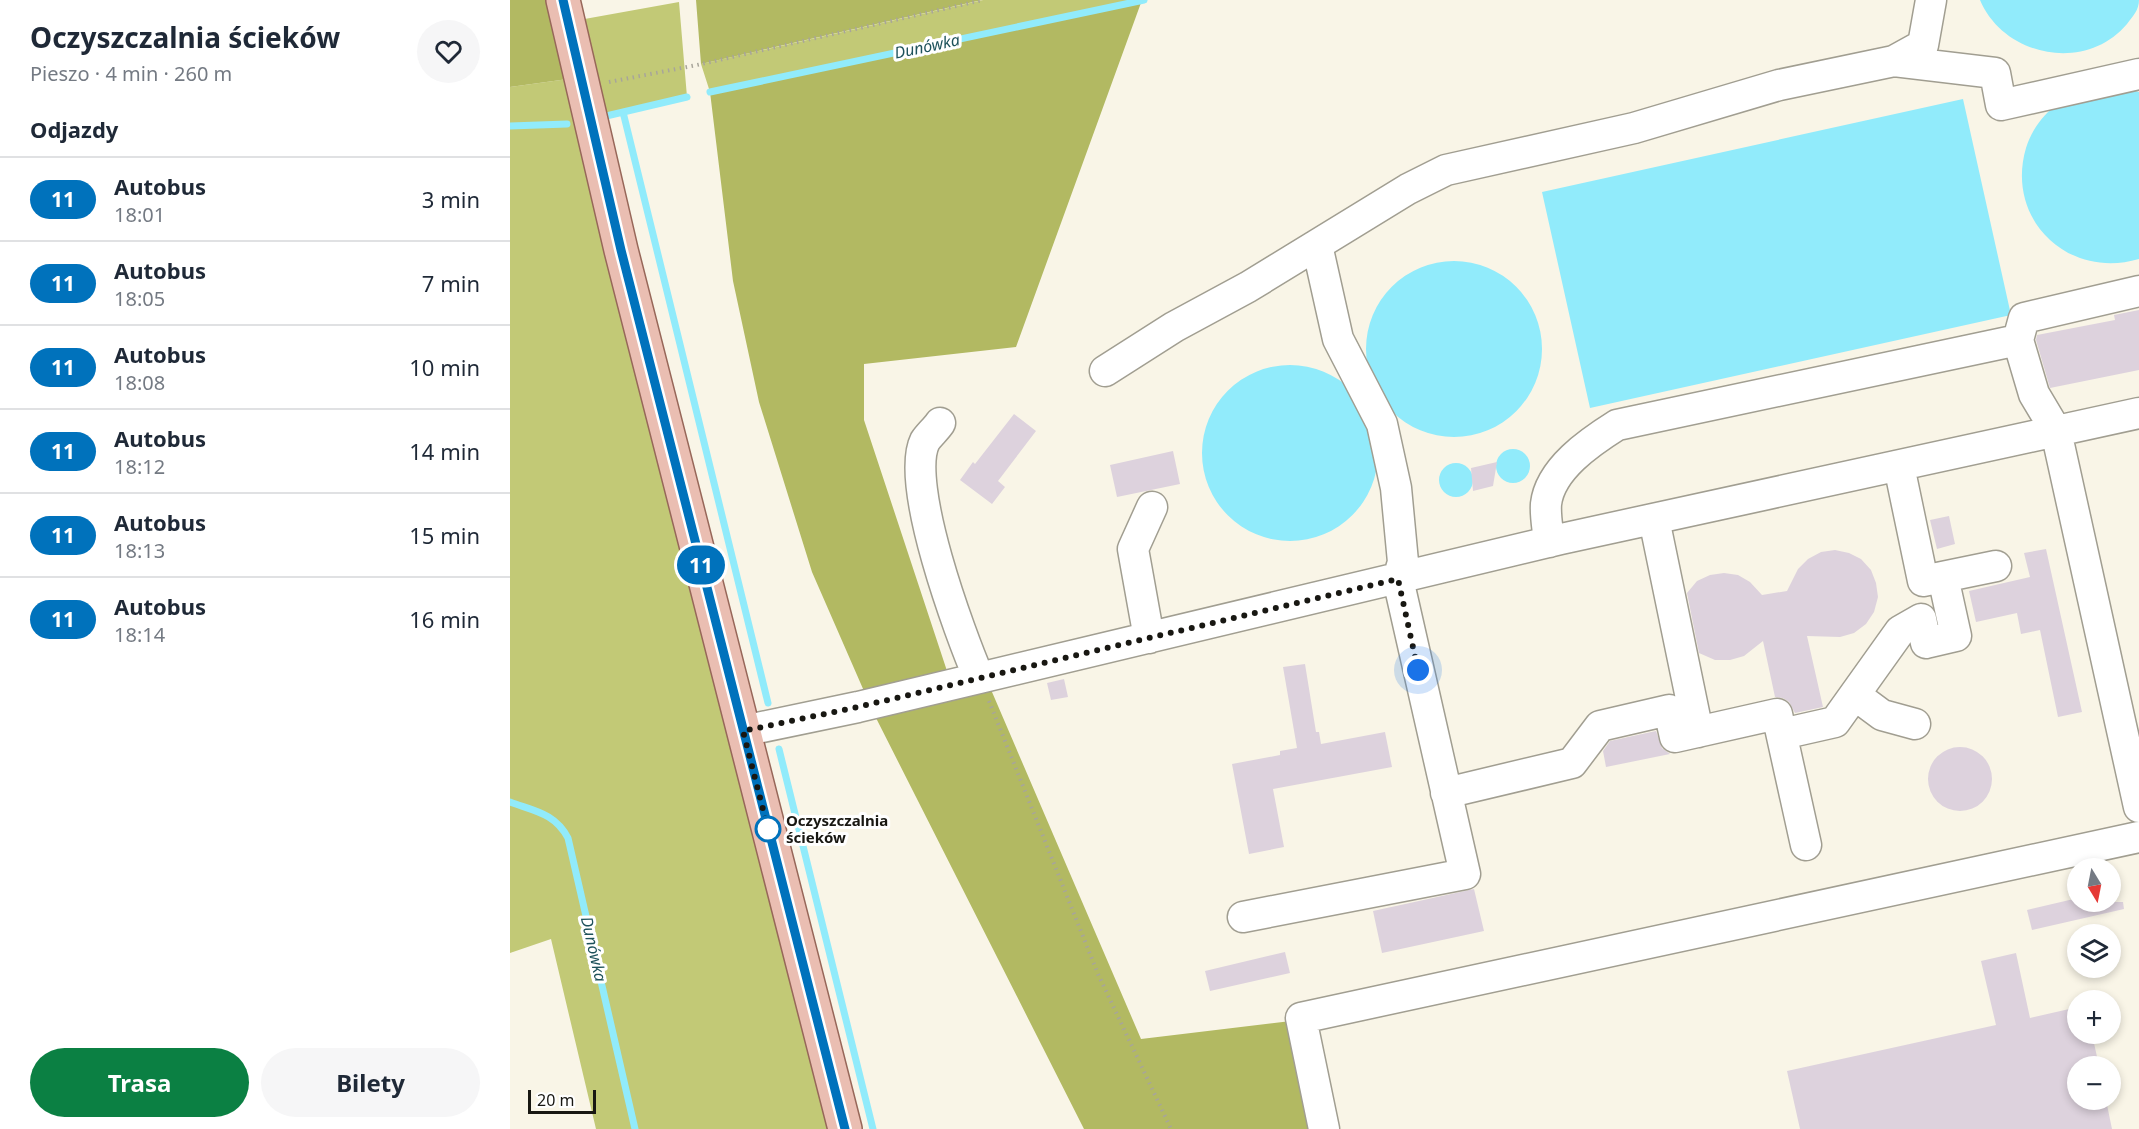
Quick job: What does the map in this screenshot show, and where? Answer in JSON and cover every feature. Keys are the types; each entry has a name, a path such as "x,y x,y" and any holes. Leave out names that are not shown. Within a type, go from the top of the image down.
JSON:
{"main road":[{"path":"562,0 621,250 845,1129"}],"lane":[{"path":"1105,371 1174,327 1248,287 1408,189 1446,170 1634,128 1779,85 1894,60 1923,45 1931,0"},
{"path":"1894,60 1995,72 2001,105 2139,74"},
{"path":"1243,917 1465,874 1398,579 1403,562 1396,488 1382,424 1338,339 1317,245"},
{"path":"2139,291 2024,318 2018,340 2034,394 2056,431 2139,807"},
{"path":"1549,542 1546,503 1555,480 1572,458 1594,439 1617,425 2018,340"},
{"path":"743,731 858,707 1549,542 2139,413"},
{"path":"940,423 925,442 920,471 929,528 960,634 979,678"},
{"path":"1899,466 1923,581 1996,566"},
{"path":"1149,638 1133,549 1152,507"},
{"path":"1654,519 1698,732"},
{"path":"1782,734 1835,722 1900,631 1921,618 1926,643 1956,636 1943,577"},
{"path":"1855,695 1882,715 1915,724"},
{"path":"1446,793 1572,763 1600,726 1670,710 1676,737 1777,714 1806,845"},
{"path":"1324,1129 1301,1018 2139,837"}],"path":[{"path":"582,87 697,65 983,0"},
{"path":"979,678 1098,974 1171,1129"}],"green space":[{"path":"510,0 552,0 568,79 510,87"},
{"path":"696,0 982,0 701,64"},
{"path":"983,0 1144,0 710,92 701,64"},
{"path":"1142,0 1016,347 864,364 864,420 949,677 986,667 992,692 1141,1039 1291,1021 1315,1129 1084,1129 874,714 812,572 759,402 733,281 710,92"},
{"path":"679,2 687,97 602,117 579,20"},
{"path":"568,79 834,1129 596,1129 551,939 510,953 510,87"}],"water":[{"path":"1980,0 2139,0 2139,4 2127,24 2110,39 2090,49 2069,53 2047,52 2026,46 2007,35 1992,19"},
{"path":"2120,87 2139,92 2139,259 2113,263 2088,260 2067,252 2048,238 2034,220 2025,198 2022,174 2026,148 2031,136 2037,125 2054,107 2075,98"},
{"path":"1963,99 2011,315 1590,408 1542,192"},
{"path":"1454,261 1471,262 1488,267 1516,287 1536,315 1541,332 1541,366 1536,383 1516,411 1488,431 1471,436 1454,437 1437,436 1420,431 1392,411 1372,383 1367,366 1366,349 1367,332 1372,315 1392,287 1420,267 1437,262"},
{"path":"1290,365 1324,372 1339,380 1352,391 1363,404 1371,419 1378,453 1371,487 1363,502 1352,515 1339,526 1324,534 1290,541 1256,534 1241,526 1228,515 1217,502 1209,487 1202,453 1209,419 1217,404 1228,391 1241,380 1256,372"},
{"path":"1513,449 1525,454 1530,466 1525,478 1513,483 1501,478 1496,466 1501,454"},
{"path":"1456,463 1468,468 1473,480 1468,492 1456,497 1444,492 1439,480 1444,468"}],"building":[{"path":"2139,310 2139,370 2050,388 2036,340 2037,335 2115,320 2114,315"},
{"path":"1014,414 1036,431 998,481 1005,487 992,504 960,480"},
{"path":"1173,451 1180,484 1117,497 1110,465"},
{"path":"1497,462 1493,486 1473,491 1471,468"},
{"path":"1949,516 1955,544 1937,549 1930,520"},
{"path":"2046,549 2082,712 2058,717 2040,630 2021,634 2017,613 1976,622 1969,591 2030,577 2024,553"},
{"path":"1835,550 1861,559 1871,570 1878,597 1874,612 1866,624 1854,633 1840,637 1807,636 1823,707 1795,713 1789,702 1775,697 1763,641 1744,656 1730,660 1715,660 1699,653 1687,593 1697,581 1710,575 1724,573 1738,575 1750,582 1762,595 1787,591 1798,569 1808,559 1821,552"},
{"path":"1305,664 1316,732 1319,732 1321,744 1385,732 1392,767 1273,789 1284,847 1249,854 1232,764 1280,755 1280,751 1297,748 1283,667"},
{"path":"1064,679 1068,697 1051,700 1047,683"},
{"path":"1656,731 1662,748 1670,754 1606,767 1603,751 1610,741"},
{"path":"1960,747 1978,753 1986,761 1992,779 1986,797 1978,805 1960,811 1942,805 1934,797 1928,779 1934,761 1942,753"},
{"path":"1474,889 1484,931 1382,953 1373,911"},
{"path":"2067,901 2067,912 2111,912 2032,930 2027,910"},
{"path":"1285,952 1290,973 1210,991 1205,971"},
{"path":"2016,953 2030,1018 2067,1010 2067,1044 2094,1044 2097,1056 2067,1056 2067,1110 2108,1110 2112,1129 1800,1129 1787,1071 1996,1025 1981,961"}],"waterway":[{"name":"Dunówka","path":"710,92 1144,0"},
{"name":"Dunówka","path":"602,117 687,97"},
{"path":"623,112 768,703"},
{"name":"Dunówka","path":"510,126 567,124"},
{"path":"779,749 873,1129"},
{"name":"Dunówka","path":"510,802 550,818 557,823 568,838 635,1129"}],"bus line":[{"name":"11","path":"563,0 621,250 845,1129"}],"place":[{"name":"Oczyszczalnia ścieków","path":"768,829"}],"route":[{"path":"768,829 743,731 858,707 1398,579 1418,670"}]}
